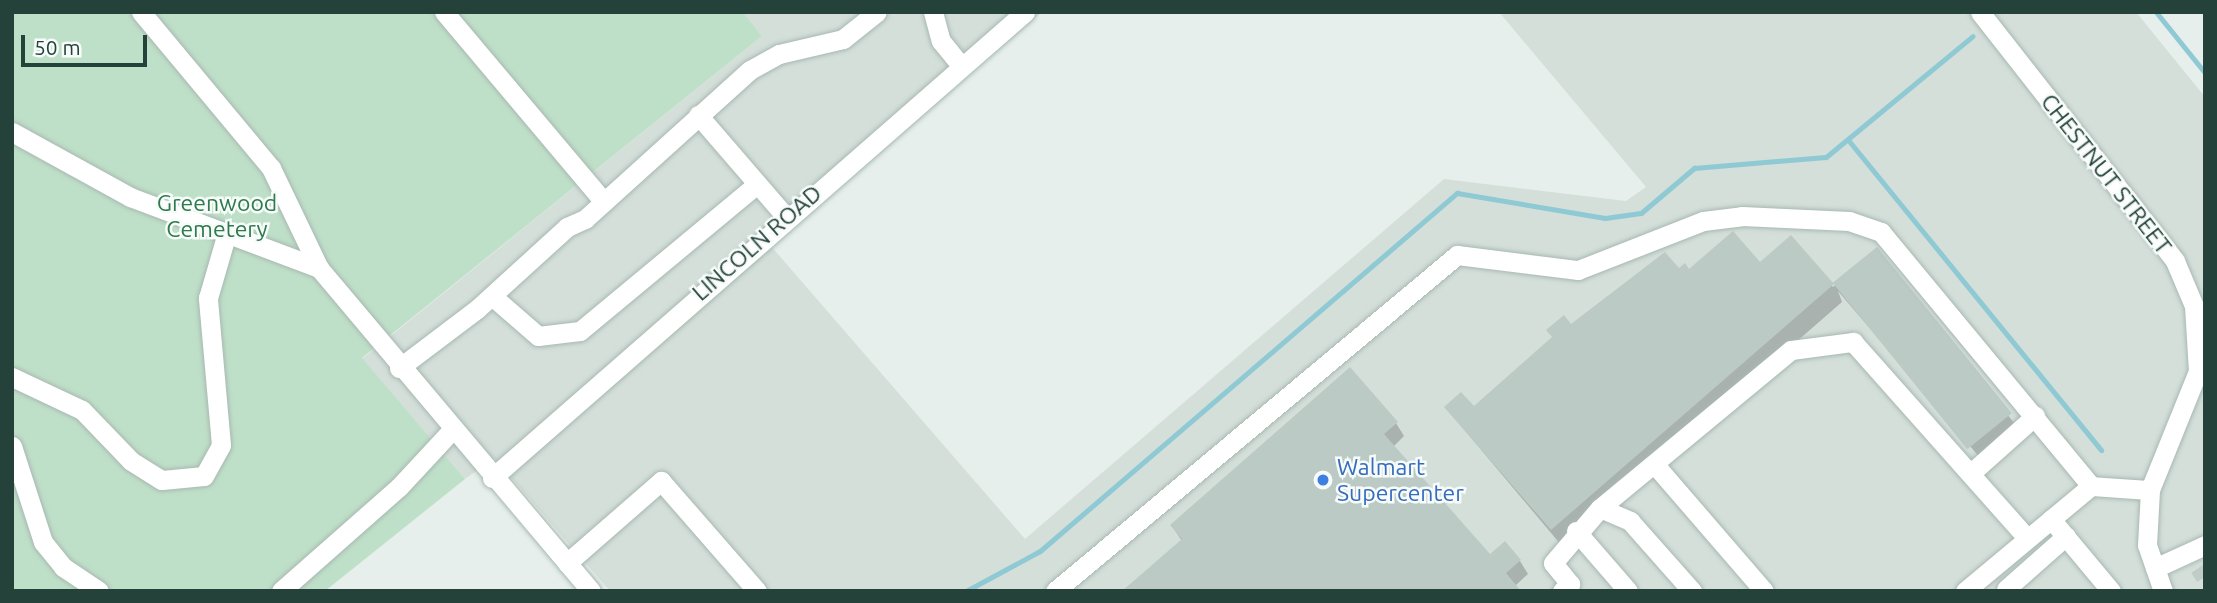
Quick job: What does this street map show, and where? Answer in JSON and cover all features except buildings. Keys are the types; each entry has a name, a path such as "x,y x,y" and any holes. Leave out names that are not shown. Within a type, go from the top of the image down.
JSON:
{"street":[{"path":"141,12 271,168 319,268 451,431 591,591"},
{"path":"444,12 604,202"},
{"path":"399,368 492,296 567,227 604,202 760,62 843,39 877,12"},
{"path":"933,12 942,41 962,66"},
{"name":"LINCOLN ROAD","path":"492,478 1025,12"},
{"name":"CHESTNUT STREET","path":"1980,12 2175,261 2194,306 2203,347 2198,371 2150,489 2147,545 2164,591"},
{"path":"698,115 787,218"},
{"path":"14,129 113,189 226,236 319,268"},
{"path":"492,296 538,336 580,331 756,185"},
{"path":"1055,591 1457,255 1578,270 1703,221 1742,216 1849,221 1881,232 2091,486"},
{"path":"12,377 82,410 131,461 162,480 204,476 221,445 208,298 226,236"},
{"path":"1569,589 1553,563 1576,531 1600,508 1656,466 1675,440 1791,350 1853,342 2027,538"},
{"path":"1971,473 2035,416"},
{"path":"281,591 399,487 451,431"},
{"path":"12,446 43,541 63,567 99,591"},
{"path":"1656,466 1764,591"},
{"path":"567,563 661,481 757,591"},
{"path":"1965,591 2091,486 2150,489"},
{"path":"1600,508 1630,521 1692,591"},
{"path":"2052,519 2111,591"},
{"path":"1576,531 1628,591"},
{"path":"1989,570 2006,590 2066,536"},
{"path":"2155,568 2201,552"}],"shaded area":[{"path":"743,12 1042,12 770,245 1025,539 1444,179 1626,201 1646,187 1499,12 2136,12 2205,97 2205,591 610,591 494,458 465,479 362,359 762,36"}],"green space":[{"name":"Greenwood Cemetery","path":"12,12 743,12 762,36 362,358 465,479 325,591 12,591"}],"waterway":[{"path":"2156,12 2205,73"},
{"path":"966,591 1040,551 1457,193 1605,218 1641,213 1694,168 1826,157 1973,36"},
{"path":"1849,141 2101,450"}],"tunnel":[{"path":"2199,567 2205,576"}],"place":[{"name":"Walmart Supercenter","path":"1323,480"}]}
